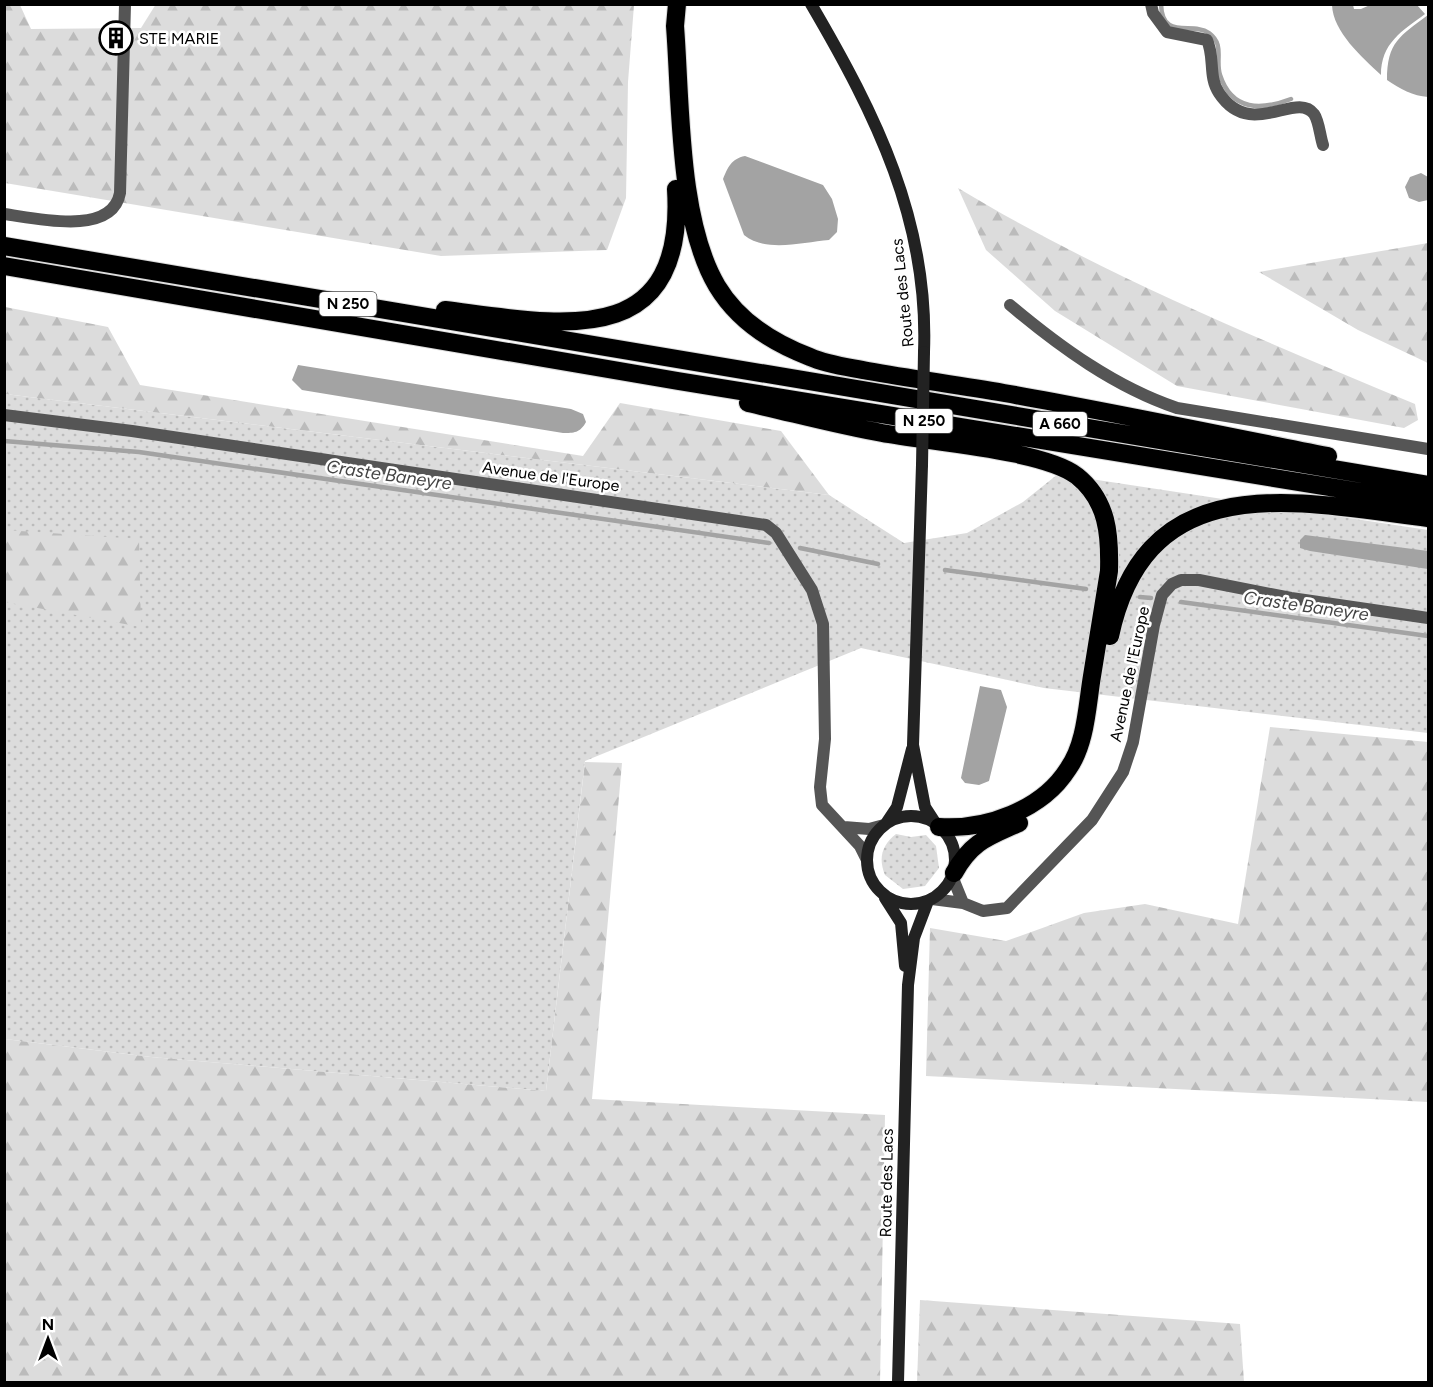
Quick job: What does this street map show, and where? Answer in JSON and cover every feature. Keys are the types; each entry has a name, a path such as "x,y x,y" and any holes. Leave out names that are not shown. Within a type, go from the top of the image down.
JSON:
{"highway":[{"path":"211,280 551,322 585,322 616,314 632,306 656,284 664,273 671,256 677,227 664,26 665,4"},
{"path":"676,4 675,26 686,177 694,230 703,258 718,287 734,309 773,340 812,358 839,366 1004,393 1331,456 1428,482"},
{"name":"N 250","path":"4,246 693,363"},
{"name":"N 250","path":"4,266 678,381 1428,503"},
{"name":"A 660","path":"693,363 1428,482"},
{"path":"678,381 748,404 882,433 1049,462 1076,475 1097,498 1108,528 1108,571 1086,716 1079,746 1069,768 1044,796 1012,814 966,826 937,825"},
{"path":"953,874 969,849 980,841 1036,814 1063,793 1075,779 1089,749 1107,650 1120,600 1138,565 1170,533 1187,521 1209,511 1260,502 1287,502 1428,518"}],"main road":[{"name":"Route des Lacs","path":"811,4 851,72 879,128 899,179 919,265 924,352 913,745 897,807 884,825"},
{"name":"Route des Lacs","path":"913,745 925,807 937,825"},
{"path":"909,816 937,825 953,845 955,859 953,874 942,892 930,900 907,904 883,894 874,884 867,860 875,835 884,825 909,816"},
{"name":"Route des Lacs","path":"883,894 897,913 901,923 908,985"},
{"name":"Route des Lacs","path":"898,1383 908,985 914,938 930,900"}],"street":[{"path":"4,214 78,221 95,219 113,211 120,193 125,4"},
{"path":"1151,4 1153,13 1167,32 1207,40 1211,49 1212,78 1218,92 1229,105 1256,116 1274,114 1297,106 1308,108 1315,115 1323,145"},
{"path":"1010,305 1066,349 1146,398 1177,408 1428,449"},
{"name":"Avenue de l'Europe","path":"4,415 121,430 766,525 776,533 801,572 821,613 824,635 825,739 820,800 826,813 844,826 860,846 867,860"},
{"name":"Avenue de l'Europe","path":"930,900 963,903 983,911 1007,909 1092,820 1105,803 1129,756 1154,625 1162,595 1172,584 1181,580 1199,580 1291,598 1428,618"},
{"path":"844,826 869,829 884,825"},
{"path":"953,874 963,903"}],"green space":[{"path":"156,4 634,5 628,82 626,198 607,250 441,256 5,183 4,5 20,5 31,29 141,28"},
{"path":"958,188 1068,249 1182,304 1415,404 1418,420 1404,428 1177,386 1055,311 986,250"},
{"path":"1428,243 1428,363 1358,330 1259,272"},
{"path":"5,307 108,327 140,385 583,456 620,403 781,431 829,495 5,394"},
{"path":"5,394 829,495 904,543 967,533 1023,502 1058,474 1428,530 1428,733 1044,688 861,648 585,761 546,1091 151,1057 5,1039"},
{"path":"5,530 139,539 141,627 5,602"},
{"path":"1270,727 1428,742 1428,1102 926,1076 930,928 1006,941 1084,913 1145,904 1238,924"},
{"path":"585,762 622,763 592,1099 885,1115 880,1382 5,1382 5,1039 151,1057 546,1091"},
{"path":"896,834 911,837 926,835 936,846 939,868 925,886 903,889 885,875 882,863 883,852 887,843"},
{"path":"920,1300 1240,1324 1244,1382 917,1382"}],"shaded area":[{"path":"1332,5 1353,5 1354,9 1361,9 1370,5 1417,5 1425,14 1394,39 1385,54 1381,75 1357,52 1343,34 1337,25"},
{"path":"1428,15 1428,97 1407,92 1387,80 1389,57 1397,41"},
{"path":"745,156 823,185 832,199 838,219 837,232 829,240 785,245 763,244 744,235 723,179 731,164 736,159"},
{"path":"1421,173 1428,177 1428,200 1419,202 1409,198 1405,187 1410,177"},
{"path":"298,365 571,409 583,414 586,422 576,432 563,433 302,390 292,380"},
{"path":"1305,535 1428,551 1428,569 1310,551 1300,548 1300,540"},
{"path":"980,686 1001,690 1007,707 989,781 979,785 965,783 961,778"}],"waterway":[{"path":"1161,4 1163,15 1172,26 1202,30 1214,38 1218,47 1220,75 1225,87 1240,102 1259,106 1291,99"},
{"name":"Craste Baneyre","path":"4,441 139,452 769,543"},
{"name":"Craste Baneyre","path":"800,548 878,564"},
{"name":"Craste Baneyre","path":"945,570 1086,589"},
{"name":"Craste Baneyre","path":"1140,597 1151,598"},
{"name":"Craste Baneyre","path":"1181,602 1428,636"}],"place":[{"name":"STE MARIE","path":"116,38"}]}
